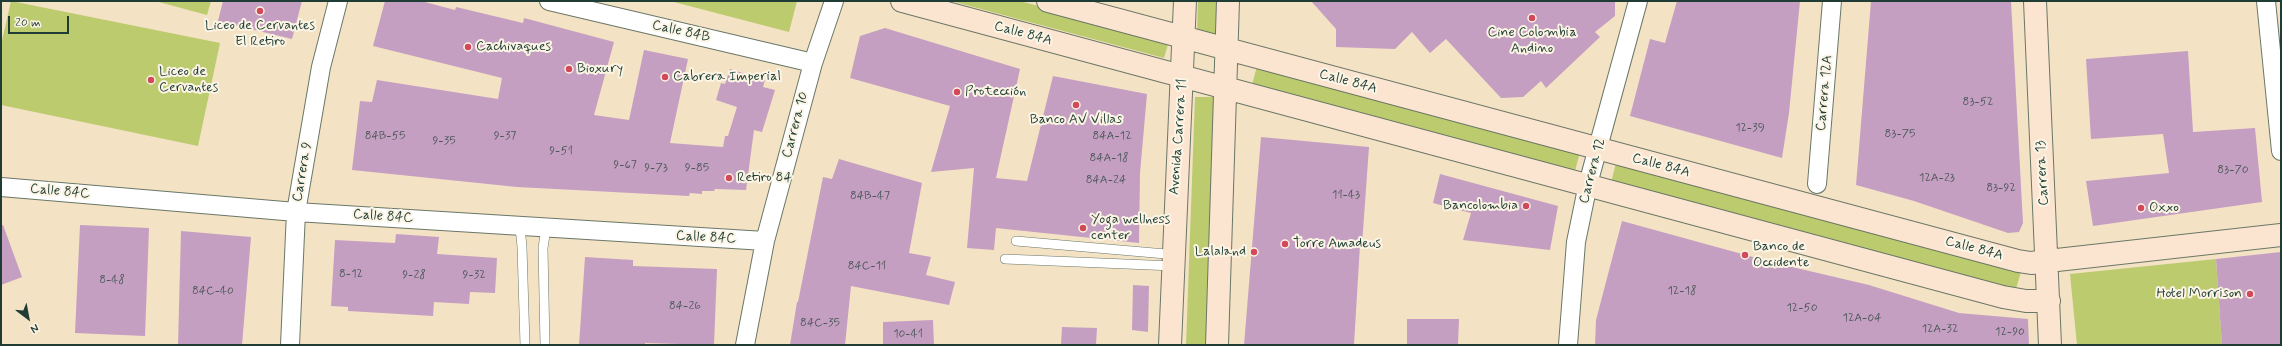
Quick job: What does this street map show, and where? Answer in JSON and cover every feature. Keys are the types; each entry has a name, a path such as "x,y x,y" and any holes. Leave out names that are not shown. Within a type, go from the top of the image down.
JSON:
{"street":[{"name":"Carrera 9","path":"290,345 296,212 322,67 338,1"},
{"name":"Calle 84B","path":"550,1 813,63"},
{"name":"Carrera 10","path":"745,345 765,241 813,63 834,1"},
{"name":"Calle 84A","path":"902,1 1588,184 2003,297 2026,301 2049,301"},
{"name":"Calle 84A","path":"1048,1 1184,36 1599,150 2018,261 2031,263 2281,235"},
{"name":"Avenida Carrera 11","path":"1170,345 1183,76 1185,1"},
{"path":"1217,345 1228,1"},
{"name":"Carrera 12","path":"1568,345 1576,242 1588,184 1599,150 1638,1"},
{"name":"Carrera 12A","path":"1817,184 1832,1"},
{"name":"Carrera 13","path":"2035,1 2048,261 2050,345"},
{"path":"2266,1 2281,151"},
{"name":"Calle 84C","path":"1,187 296,212 765,241"}],"lane":[{"path":"520,226 525,345"},
{"path":"544,345 543,248 546,228"},
{"path":"1016,241 1166,254 1173,259"},
{"path":"1005,259 1173,259"}],"green space":[{"path":"11,1 220,43 198,146 1,105 1,45"},
{"path":"155,1 211,1 207,15"},
{"path":"670,1 797,1 789,32"},
{"path":"951,1 1020,1 1169,41 1164,58"},
{"path":"1198,1 1220,1 1220,37 1197,30"},
{"path":"1257,66 1580,152 1575,171 1252,85"},
{"path":"1195,97 1218,97 1209,345 1186,345"},
{"path":"1616,163 2021,272 2015,292 1611,183"},
{"path":"2216,259 2222,345 2077,345 2070,274"}],"building":[{"name":"Liceo de Cervantes El Retiro","path":"223,1 302,1 292,39 218,21"},
{"path":"385,1 421,1 455,10 456,7 523,23 524,18 614,42 594,115 629,120 644,50 688,59 670,143 723,147 725,136 728,136 737,107 716,100 721,83 725,84 730,69 765,80 763,87 775,90 762,132 754,130 746,190 715,189 714,191 702,191 702,194 690,193 689,196 517,187 352,170 360,101 372,102 377,80 498,99 502,78 373,46"},
{"path":"1311,1 1615,1 1615,16 1595,32 1600,37 1546,88 1541,81 1523,97 1501,98 1446,39 1430,53 1412,32 1395,49 1336,47 1336,29"},
{"path":"1677,1 1800,1 1789,113 1782,158 1630,116 1650,39 1665,43"},
{"path":"1871,1 2011,1 2023,223 2019,232 2008,233 1914,201 1856,185"},
{"path":"885,28 1020,69 996,178 1027,181 1053,76 1147,94 1140,173 1139,243 996,228 994,250 967,248 974,168 931,172 950,106 850,78 860,36"},
{"path":"2188,51 2193,132 2255,128 2262,202 2093,226 2086,181 2169,173 2163,134 2091,139 2086,59"},
{"name":"Torre Amadeus","path":"1261,137 1369,147 1362,245 1360,245 1354,345 1244,345"},
{"path":"839,159 922,183 909,253 931,257 926,275 955,282 949,305 851,286 845,345 790,345 797,302 823,177 832,179"},
{"path":"1440,174 1558,206 1550,250 1463,240 1471,213 1433,203"},
{"path":"1622,221 1771,262 1869,285 1959,313 2028,319 2029,345 1595,345 1596,320"},
{"path":"1,225 3,225 22,277 1,285"},
{"path":"80,225 149,228 145,336 75,333"},
{"path":"181,231 251,237 242,345 178,345"},
{"path":"396,234 439,237 437,254 497,258 495,293 470,292 469,304 434,302 433,316 348,311 348,307 331,306 335,240 395,243"},
{"name":"Hotel Morrison","path":"2281,252 2281,345 2222,345 2216,259"},
{"path":"585,257 633,260 633,266 717,269 714,345 645,343 645,345 579,345"},
{"path":"1133,285 1149,286 1148,332 1132,330"},
{"path":"1407,319 1459,319 1458,345 1407,345"},
{"path":"933,320 934,345 883,345 883,322"},
{"path":"1062,327 1097,328 1096,345 1061,345"}],"place":[{"name":"Liceo de Cervantes El Retiro","path":"260,11"},
{"name":"Cine Colombia Andino","path":"1532,18"},
{"name":"Cachivaques","path":"468,47"},
{"name":"Bioxury","path":"569,69"},
{"name":"Cabrera Imperial","path":"665,77"},
{"name":"Liceo de Cervantes","path":"151,80"},
{"name":"Protección","path":"957,92"},
{"name":"Banco AV Villas","path":"1076,105"},
{"name":"Retiro 84","path":"729,178"},
{"name":"Bancolombia","path":"1526,206"},
{"name":"Oxxo","path":"2141,208"},
{"name":"Yoga wellness center","path":"1083,228"},
{"name":"Torre Amadeus","path":"1285,244"},
{"name":"Lalaland","path":"1254,252"},
{"name":"Banco de Occidente","path":"1745,255"},
{"name":"Hotel Morrison","path":"2250,294"}]}
